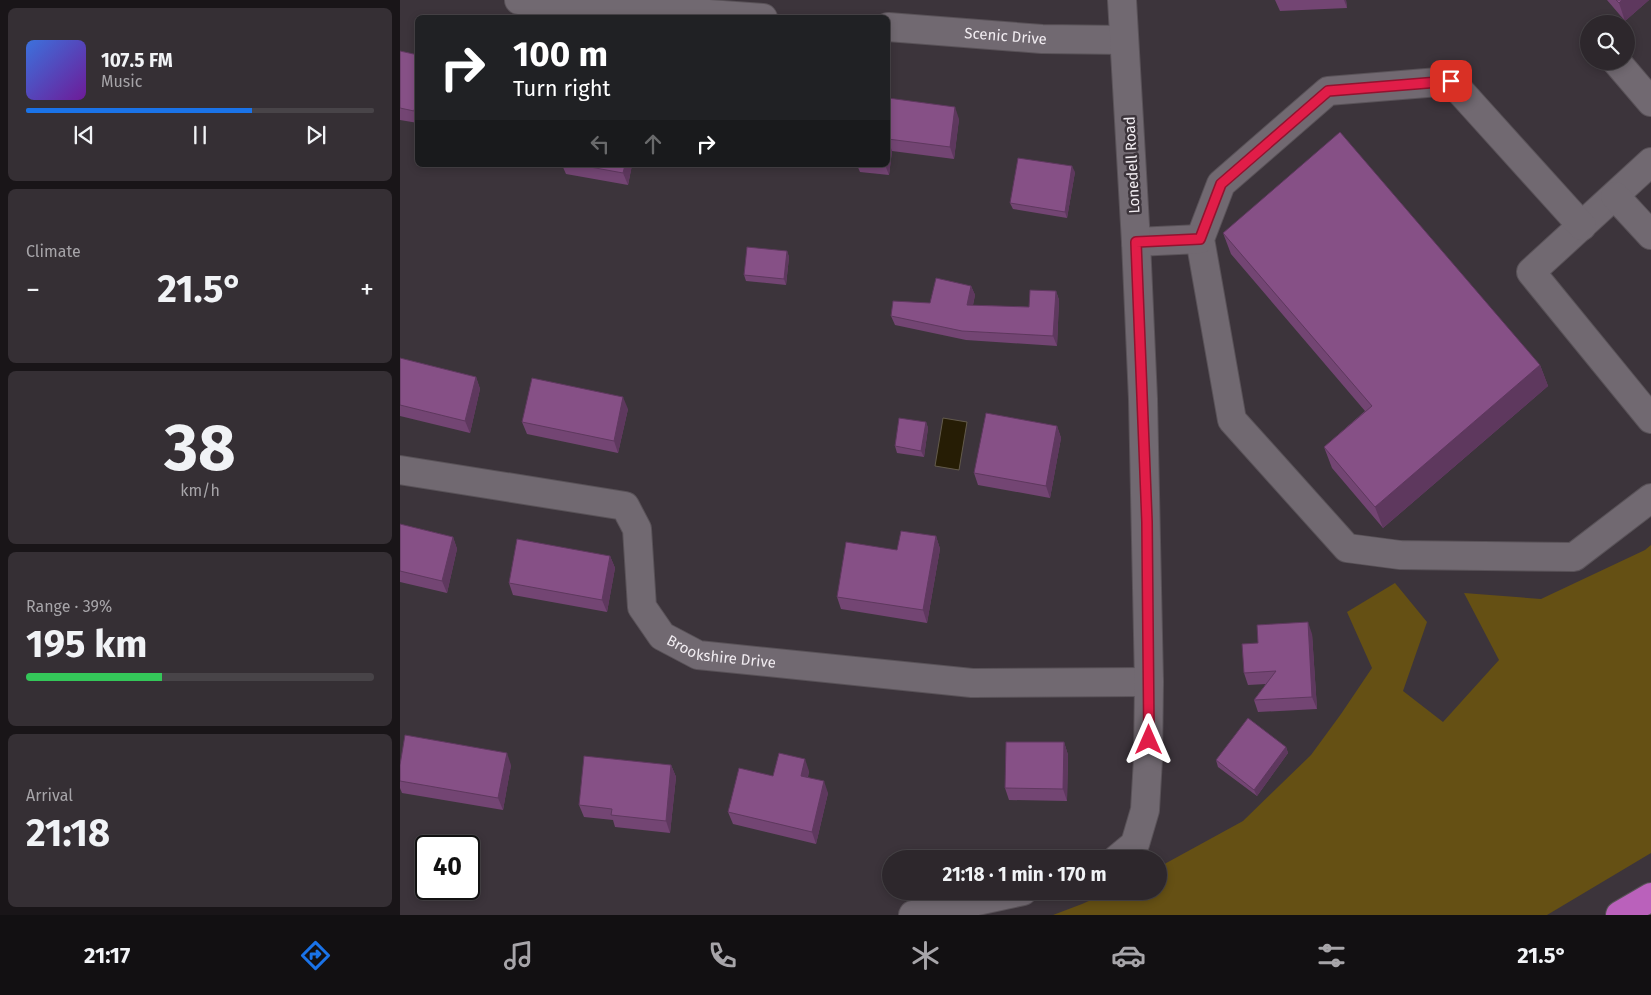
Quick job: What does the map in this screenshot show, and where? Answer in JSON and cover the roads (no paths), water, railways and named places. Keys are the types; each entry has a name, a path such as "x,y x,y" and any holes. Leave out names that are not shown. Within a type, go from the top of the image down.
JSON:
{"highway":[{"path":"1620,915 1651,897"}],"street":[{"path":"519,0 722,15"},
{"name":"Lonedell Road","path":"1122,0 1136,242 1145,456 1149,682 1145,810 1135,844 1128,850"},
{"name":"Scenic Drive","path":"890,27 1042,39 1124,40"},
{"path":"1624,70 1651,102"},
{"path":"1582,226 1451,81 1328,91 1221,184 1200,239 1232,420 1347,548 1400,555 1574,557 1651,498"},
{"path":"1651,162 1531,272 1651,419"},
{"path":"1615,196 1651,234"},
{"path":"1136,242 1200,239"},
{"name":"Brookshire Drive","path":"400,470 625,506 637,529 642,607 662,636 698,655 972,683 1149,682"},
{"path":"913,915 982,900"}]}
